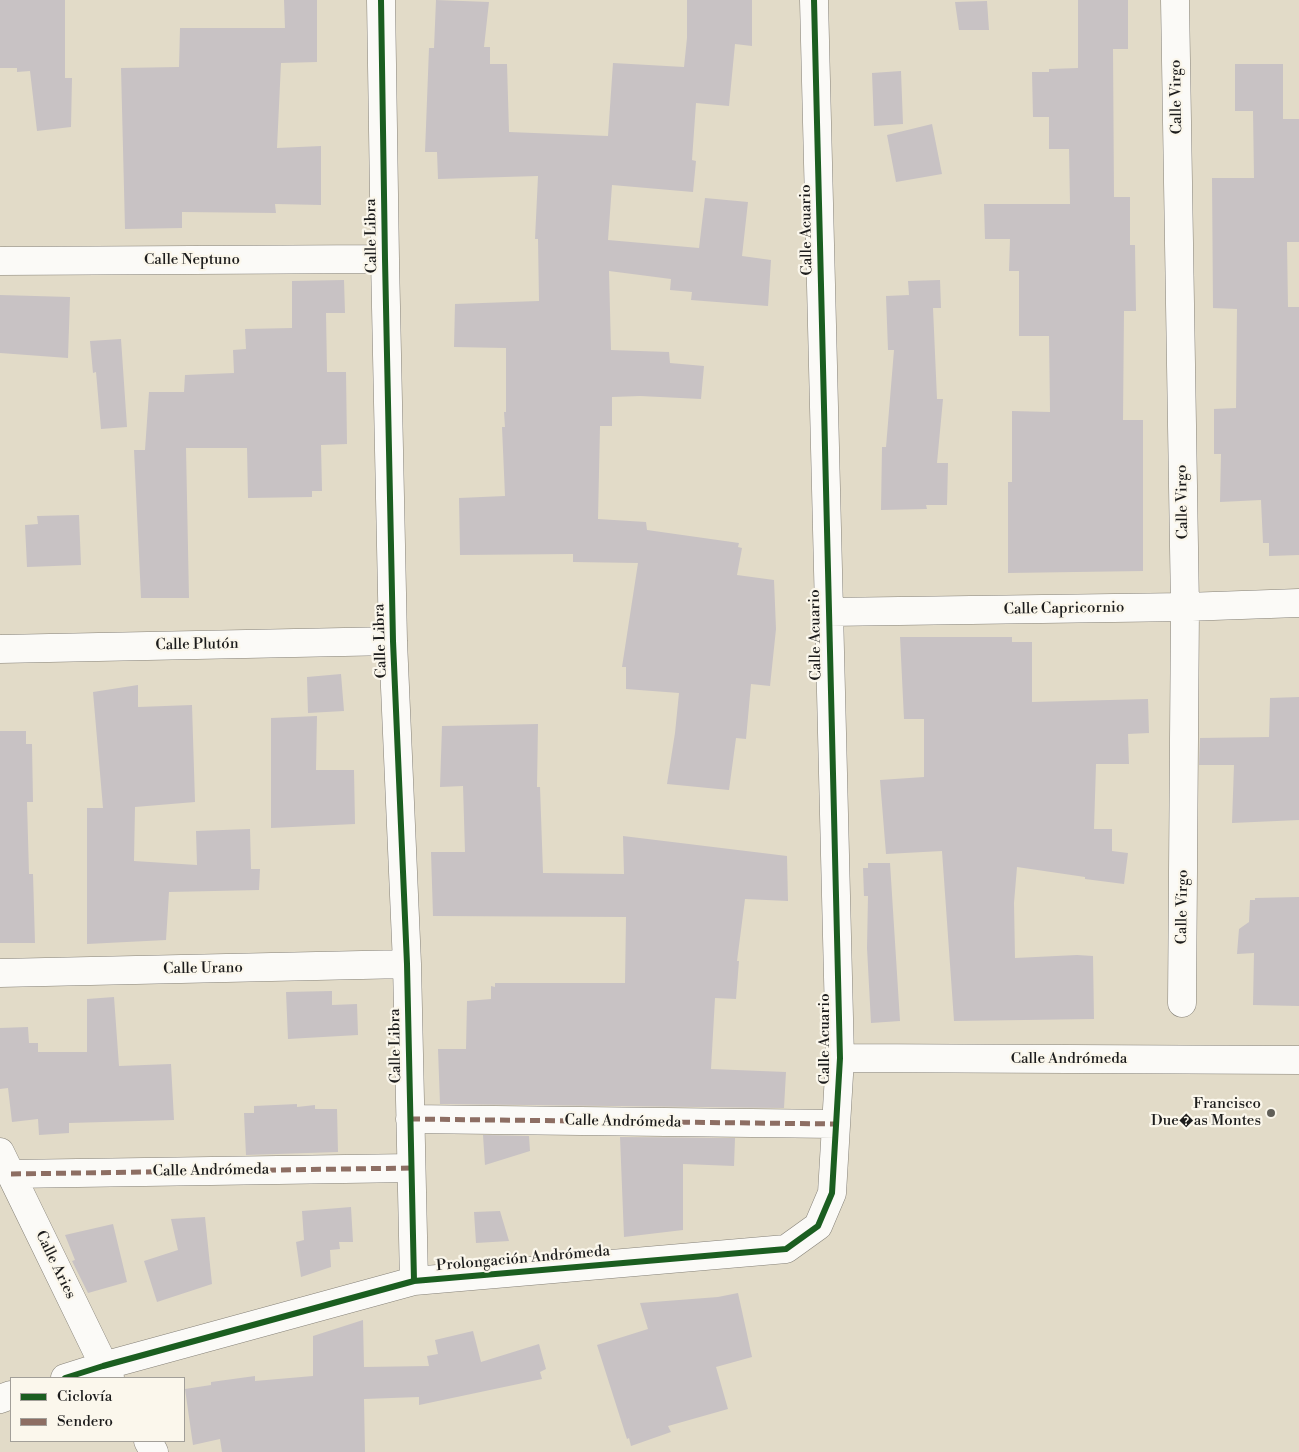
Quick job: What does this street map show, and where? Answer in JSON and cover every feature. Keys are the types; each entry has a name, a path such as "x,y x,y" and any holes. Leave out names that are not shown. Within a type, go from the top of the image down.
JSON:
{"street":[{"name":"Calle Libra","path":"382,0 393,641 407,964 414,1281"},
{"name":"Calle Acuario","path":"786,1249 818,1226 832,1193 840,1058 814,0"},
{"name":"Calle Virgo","path":"1175,0 1185,607 1182,1003"},
{"name":"Calle Neptuno","path":"0,261 385,259"},
{"name":"Calle Capricornio","path":"828,612 1185,607 1299,603"},
{"name":"Calle Plutón","path":"0,650 393,641"},
{"name":"Calle Urano","path":"0,973 407,964"},
{"name":"Calle Andrómeda","path":"840,1058 1299,1060"},
{"name":"Calle Andrómeda","path":"410,1119 836,1124"},
{"name":"Calle Andrómeda","path":"5,1163 411,1168"},
{"name":"Calle Aries","path":"5,1163 107,1372"},
{"name":"Prolongación Andrómeda","path":"72,1377 107,1372 414,1281 786,1249"}],"building":[{"path":"0,0 65,0 65,78 72,78 71,127 37,131 30,71 17,72 17,68 0,68"},
{"path":"284,0 317,0 317,62 281,63 277,148 321,146 321,205 275,204 276,213 182,212 182,228 125,229 121,68 179,67 180,28 285,28"},
{"path":"436,0 489,2 484,47 490,47 490,64 507,64 509,132 608,136 613,63 684,67 687,38 687,0 752,0 752,46 735,44 729,106 696,103 692,160 696,161 693,192 612,185 608,240 699,248 705,198 748,202 742,256 771,260 768,306 691,300 692,292 670,290 671,279 609,271 611,350 669,352 670,363 704,366 701,399 640,396 612,397 612,426 600,426 598,519 646,522 647,530 739,543 738,547 742,548 737,575 774,580 776,629 770,686 751,684 746,739 736,738 729,790 667,784 679,693 626,689 626,667 622,667 638,563 573,562 573,554 460,555 459,498 505,496 502,427 505,427 504,412 506,412 506,348 454,347 455,304 539,301 538,239 535,239 538,176 438,179 437,152 425,152 429,48 434,48"},
{"path":"1078,0 1128,0 1128,49 1113,49 1114,197 1130,197 1130,245 1135,245 1136,311 1124,311 1123,420 1143,420 1143,571 1008,573 1008,482 1012,482 1012,411 1050,412 1049,336 1019,336 1019,271 1009,271 1010,239 985,239 984,204 1070,204 1069,149 1049,149 1049,117 1033,117 1032,72 1049,72 1049,69 1078,68"},
{"path":"987,1 989,30 959,30 955,2"},
{"path":"1235,64 1283,64 1283,119 1299,119 1299,242 1287,242 1288,307 1299,307 1299,555 1269,556 1269,543 1263,543 1261,500 1220,502 1221,454 1214,454 1214,409 1236,408 1237,309 1213,308 1212,178 1254,178 1253,111 1235,111"},
{"path":"901,71 903,124 874,126 872,73"},
{"path":"932,124 942,174 896,182 887,135"},
{"path":"344,280 345,313 326,313 327,372 346,372 347,444 321,445 322,491 312,491 312,497 248,498 247,448 186,448 189,598 141,598 134,450 145,450 149,392 184,392 185,375 234,373 233,350 246,349 245,329 292,328 292,281"},
{"path":"940,280 941,308 933,308 937,399 943,399 937,463 948,463 947,505 926,505 927,509 881,510 882,447 886,447 894,350 888,350 886,296 909,295 908,281"},
{"path":"0,295 70,297 68,358 0,353"},
{"path":"121,339 127,427 101,429 96,372 93,373 90,341"},
{"path":"79,515 81,565 27,567 25,525 38,524 37,516"},
{"path":"900,637 1012,637 1012,642 1032,642 1032,702 1148,699 1149,733 1128,734 1129,764 1096,764 1094,829 1112,829 1112,851 1128,853 1124,884 1017,867 1014,903 1015,958 1093,956 1094,1019 954,1021 942,851 886,854 880,780 924,777 924,719 904,719"},
{"path":"341,674 344,711 308,713 307,677"},
{"path":"138,685 138,707 192,705 195,802 135,807 134,861 197,865 196,831 250,829 251,869 260,869 259,890 169,892 166,940 87,944 87,808 103,808 93,692"},
{"path":"1299,697 1299,820 1232,823 1234,765 1199,765 1200,738 1269,737 1270,698"},
{"path":"317,716 316,770 354,770 355,824 271,828 271,718"},
{"path":"538,724 537,787 540,787 543,873 624,874 623,836 787,856 788,901 745,899 737,961 739,961 736,999 715,998 711,1069 786,1072 784,1108 440,1104 438,1049 466,1049 467,1001 491,999 491,986 495,987 495,983 625,983 626,917 433,916 431,852 465,852 463,786 440,787 442,726"},
{"path":"0,731 26,731 26,744 32,744 33,802 27,802 29,874 33,874 35,943 0,943"},
{"path":"868,863 890,863 900,1021 871,1023 867,948 868,896 864,896 863,868 868,868"},
{"path":"1299,897 1299,1006 1253,1005 1254,953 1237,954 1239,929 1249,922 1250,900 1255,900 1255,898"},
{"path":"332,991 332,1005 357,1004 358,1035 288,1039 286,992"},
{"path":"114,997 119,1066 171,1064 174,1120 69,1123 69,1133 39,1135 38,1119 12,1122 8,1088 0,1089 0,1028 28,1027 29,1043 38,1043 38,1052 87,1052 87,999"},
{"path":"297,1104 297,1107 315,1105 315,1109 337,1109 338,1152 246,1155 244,1113 254,1113 254,1106"},
{"path":"483,1135 529,1136 530,1151 485,1165"},
{"path":"620,1137 735,1138 734,1166 683,1164 683,1230 624,1237"},
{"path":"351,1207 353,1242 339,1242 340,1249 330,1250 331,1267 301,1277 296,1242 304,1240 302,1211"},
{"path":"500,1211 509,1241 476,1243 474,1212"},
{"path":"205,1217 212,1284 157,1302 144,1261 178,1250 171,1219"},
{"path":"113,1224 127,1282 88,1293 72,1261 75,1260 65,1235"},
{"path":"738,1293 752,1357 716,1367 728,1409 668,1426 671,1432 631,1446 629,1438 627,1439 597,1345 648,1329 640,1303 718,1297"},
{"path":"363,1320 364,1367 429,1366 427,1356 438,1354 435,1340 473,1331 481,1362 539,1344 546,1369 540,1372 542,1379 419,1405 419,1397 364,1399 365,1452 222,1452 220,1439 193,1445 185,1389 211,1385 211,1382 255,1376 255,1381 313,1376 313,1336"}],"marked path":[{"path":"410,1119 836,1124"},
{"path":"11,1174 411,1168"}],"cycle path":[{"path":"381,0 393,641 407,964 414,1281"},
{"path":"68,1377 414,1281 786,1249 818,1226 832,1193 840,1058 814,0"}],"place":[{"name":"Francisco Due�as Montes","path":"1271,1113"}]}
